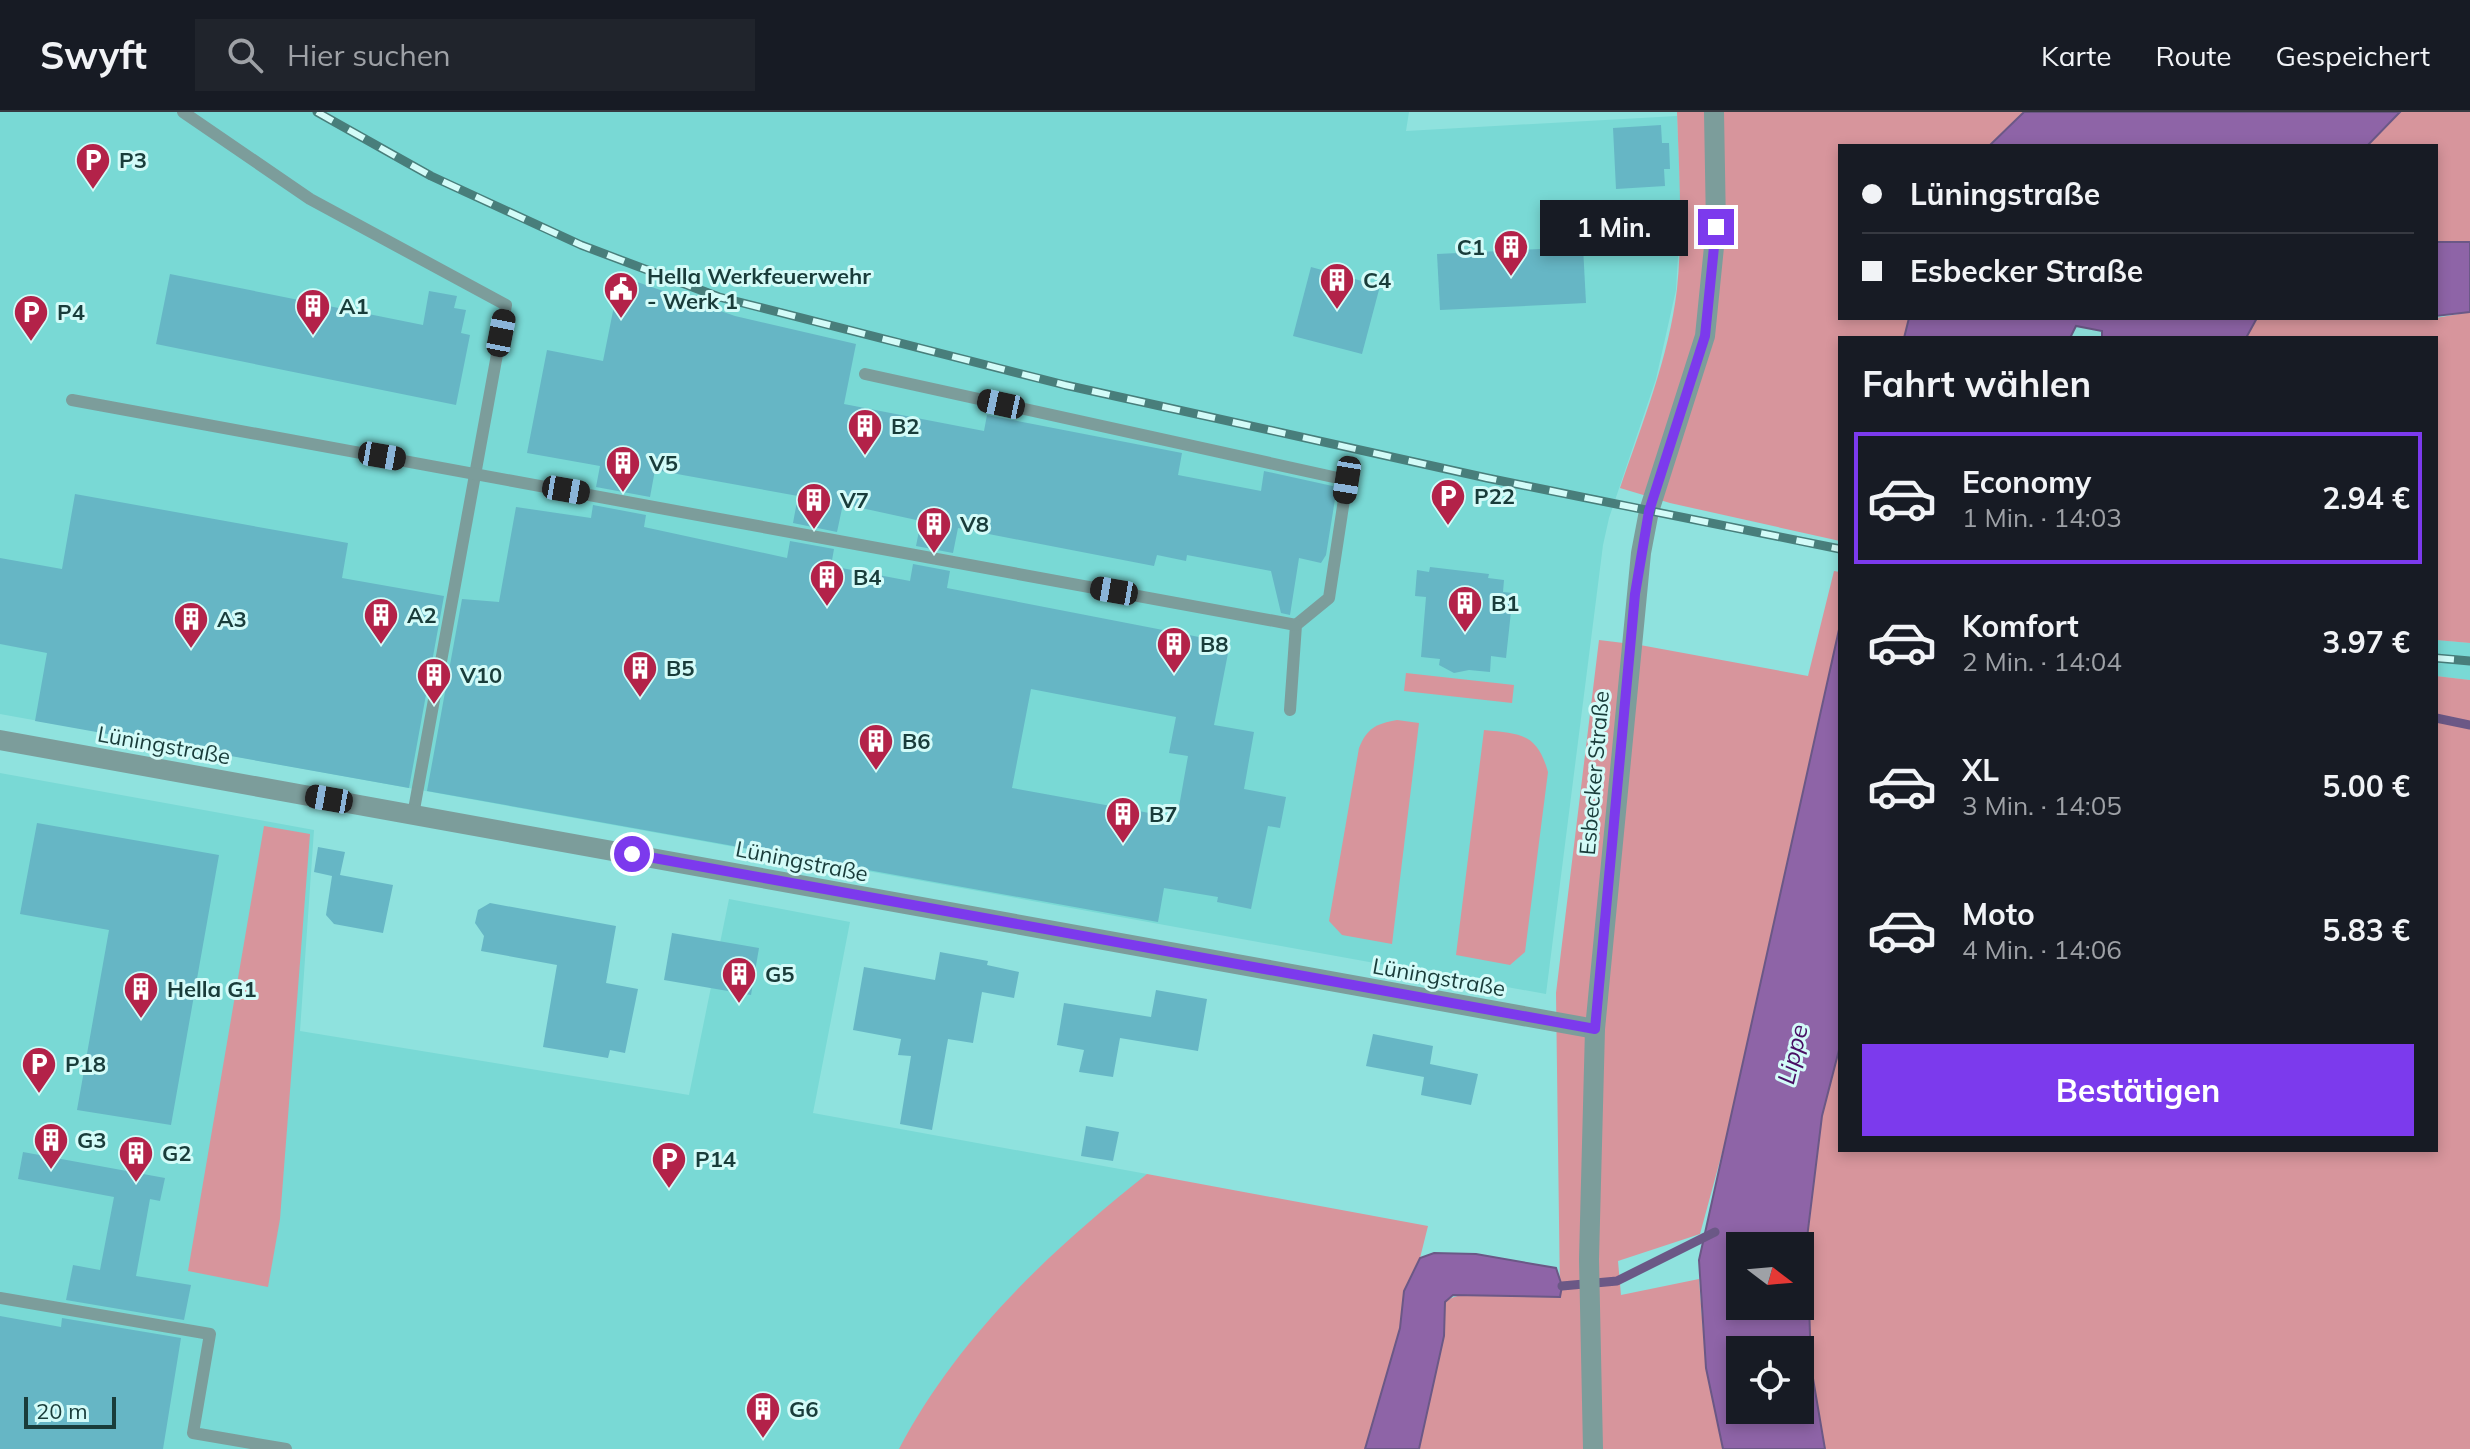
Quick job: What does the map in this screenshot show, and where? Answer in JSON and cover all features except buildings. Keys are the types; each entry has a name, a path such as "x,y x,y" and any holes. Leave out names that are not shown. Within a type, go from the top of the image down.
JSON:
{"street":[{"name":"Esbecker Straße","path":"1593,1449 1589,1270 1595,1029 1633,610 1641,553 1649,511 1705,336 1716,227 1714,112"},
{"name":"Lüningstraße","path":"0,740 1595,1029"}],"lane":[{"path":"183,112 310,199 506,305 413,815"},
{"path":"865,374 1347,480 1329,598 1296,625 1290,710"},
{"path":"72,400 1296,625"},
{"path":"0,1298 210,1334 193,1433 286,1449"}],"shaded area":[{"path":"0,112 1409,112 1406,131 1677,116 1681,208 1676,290 1656,379 1609,518 1603,545 1546,994 0,714"},
{"path":"1677,112 2024,112 1991,144 1838,144 1838,320 1908,320 1904,336 1838,336 1838,541 1670,503 1620,488 1668,340 1677,289 1680,200"},
{"path":"2400,112 2470,112 2470,242 2438,242 2438,144 2369,144"},
{"path":"2470,312 2470,643 2438,640 2438,336 2247,336 2256,320 2438,318"},
{"path":"1834,571 1838,572 1838,634 1728,1131 1700,1234 1618,1261 1621,1295 1699,1279 1706,1368 1723,1449 1419,1449 1444,1336 1445,1302 1467,1294 1483,1293 1560,1296 1556,993 1599,640 1808,676"},
{"path":"2438,640 2470,643 2470,680 2438,676"},
{"path":"1406,673 1514,685 1512,703 1404,691"},
{"path":"2438,676 2470,680 2470,1449 1825,1449 1814,1385 1814,1336 1810,1336 1810,1320 1814,1320 1814,1232 1808,1232 1822,1116 1838,1054 1838,1152 2438,1152"},
{"path":"1397,720 1419,723 1392,944 1342,935 1329,921 1359,748 1373,728"},
{"path":"1484,730 1526,738 1539,750 1548,772 1525,952 1510,965 1456,955"},
{"path":"0,773 314,830 300,1031 689,1095 729,899 850,922 813,1113 1147,1174 1090,1449 0,1449"},
{"path":"264,826 310,834 280,1219 268,1287 188,1271"},
{"path":"1147,1174 1428,1226 1420,1258 1404,1291 1400,1328 1365,1449 899,1449 949,1370 1008,1299 1075,1234"}],"water":[{"path":"2024,112 2400,112 2369,144 1991,144"},
{"path":"2438,242 2470,242 2470,312 2438,316"},
{"path":"1908,320 2256,320 2247,336 2102,336 2102,331 2076,326 2071,336 1904,336"},
{"name":"Lippe","path":"1838,634 1838,1054 1822,1116 1808,1232 1726,1232 1726,1320 1810,1320 1810,1336 1726,1336 1726,1424 1814,1424 1814,1385 1825,1449 1723,1449 1706,1368 1699,1260"},
{"path":"1434,1253 1476,1254 1556,1268 1562,1286 1560,1297 1453,1295 1445,1302 1444,1336 1419,1449 1365,1449 1400,1328 1404,1291 1420,1258"}],"waterway":[{"path":"2438,718 2470,725"},
{"path":"1562,1286 1617,1281 1715,1232"}],"railway":[{"path":"317,112 431,176 581,245 719,297 1065,385 1487,478 1838,549"},
{"path":"2438,658 2470,661"}],"place":[{"name":"P3","path":"93,191"},
{"name":"C1","path":"1511,278"},
{"name":"C4","path":"1337,311"},
{"name":"Hella Werkfeuerwehr - Werk 1","path":"621,320"},
{"name":"A1","path":"313,337"},
{"name":"P4","path":"31,343"},
{"name":"B2","path":"865,457"},
{"name":"V5","path":"623,494"},
{"name":"P22","path":"1448,527"},
{"name":"V7","path":"814,531"},
{"name":"V8","path":"934,555"},
{"name":"B4","path":"827,608"},
{"name":"B1","path":"1465,634"},
{"name":"A2","path":"381,646"},
{"name":"A3","path":"191,650"},
{"name":"B8","path":"1174,675"},
{"name":"B5","path":"640,699"},
{"name":"V10","path":"434,706"},
{"name":"B6","path":"876,772"},
{"name":"B7","path":"1123,845"},
{"name":"G5","path":"739,1005"},
{"name":"Hella G1","path":"141,1020"},
{"name":"P18","path":"39,1095"},
{"name":"G3","path":"51,1171"},
{"name":"G2","path":"136,1184"},
{"name":"P14","path":"669,1190"},
{"name":"G6","path":"763,1440"}],"route":[{"path":"632,854 1595,1029 1635,594 1649,511 1705,336 1716,227"}]}
